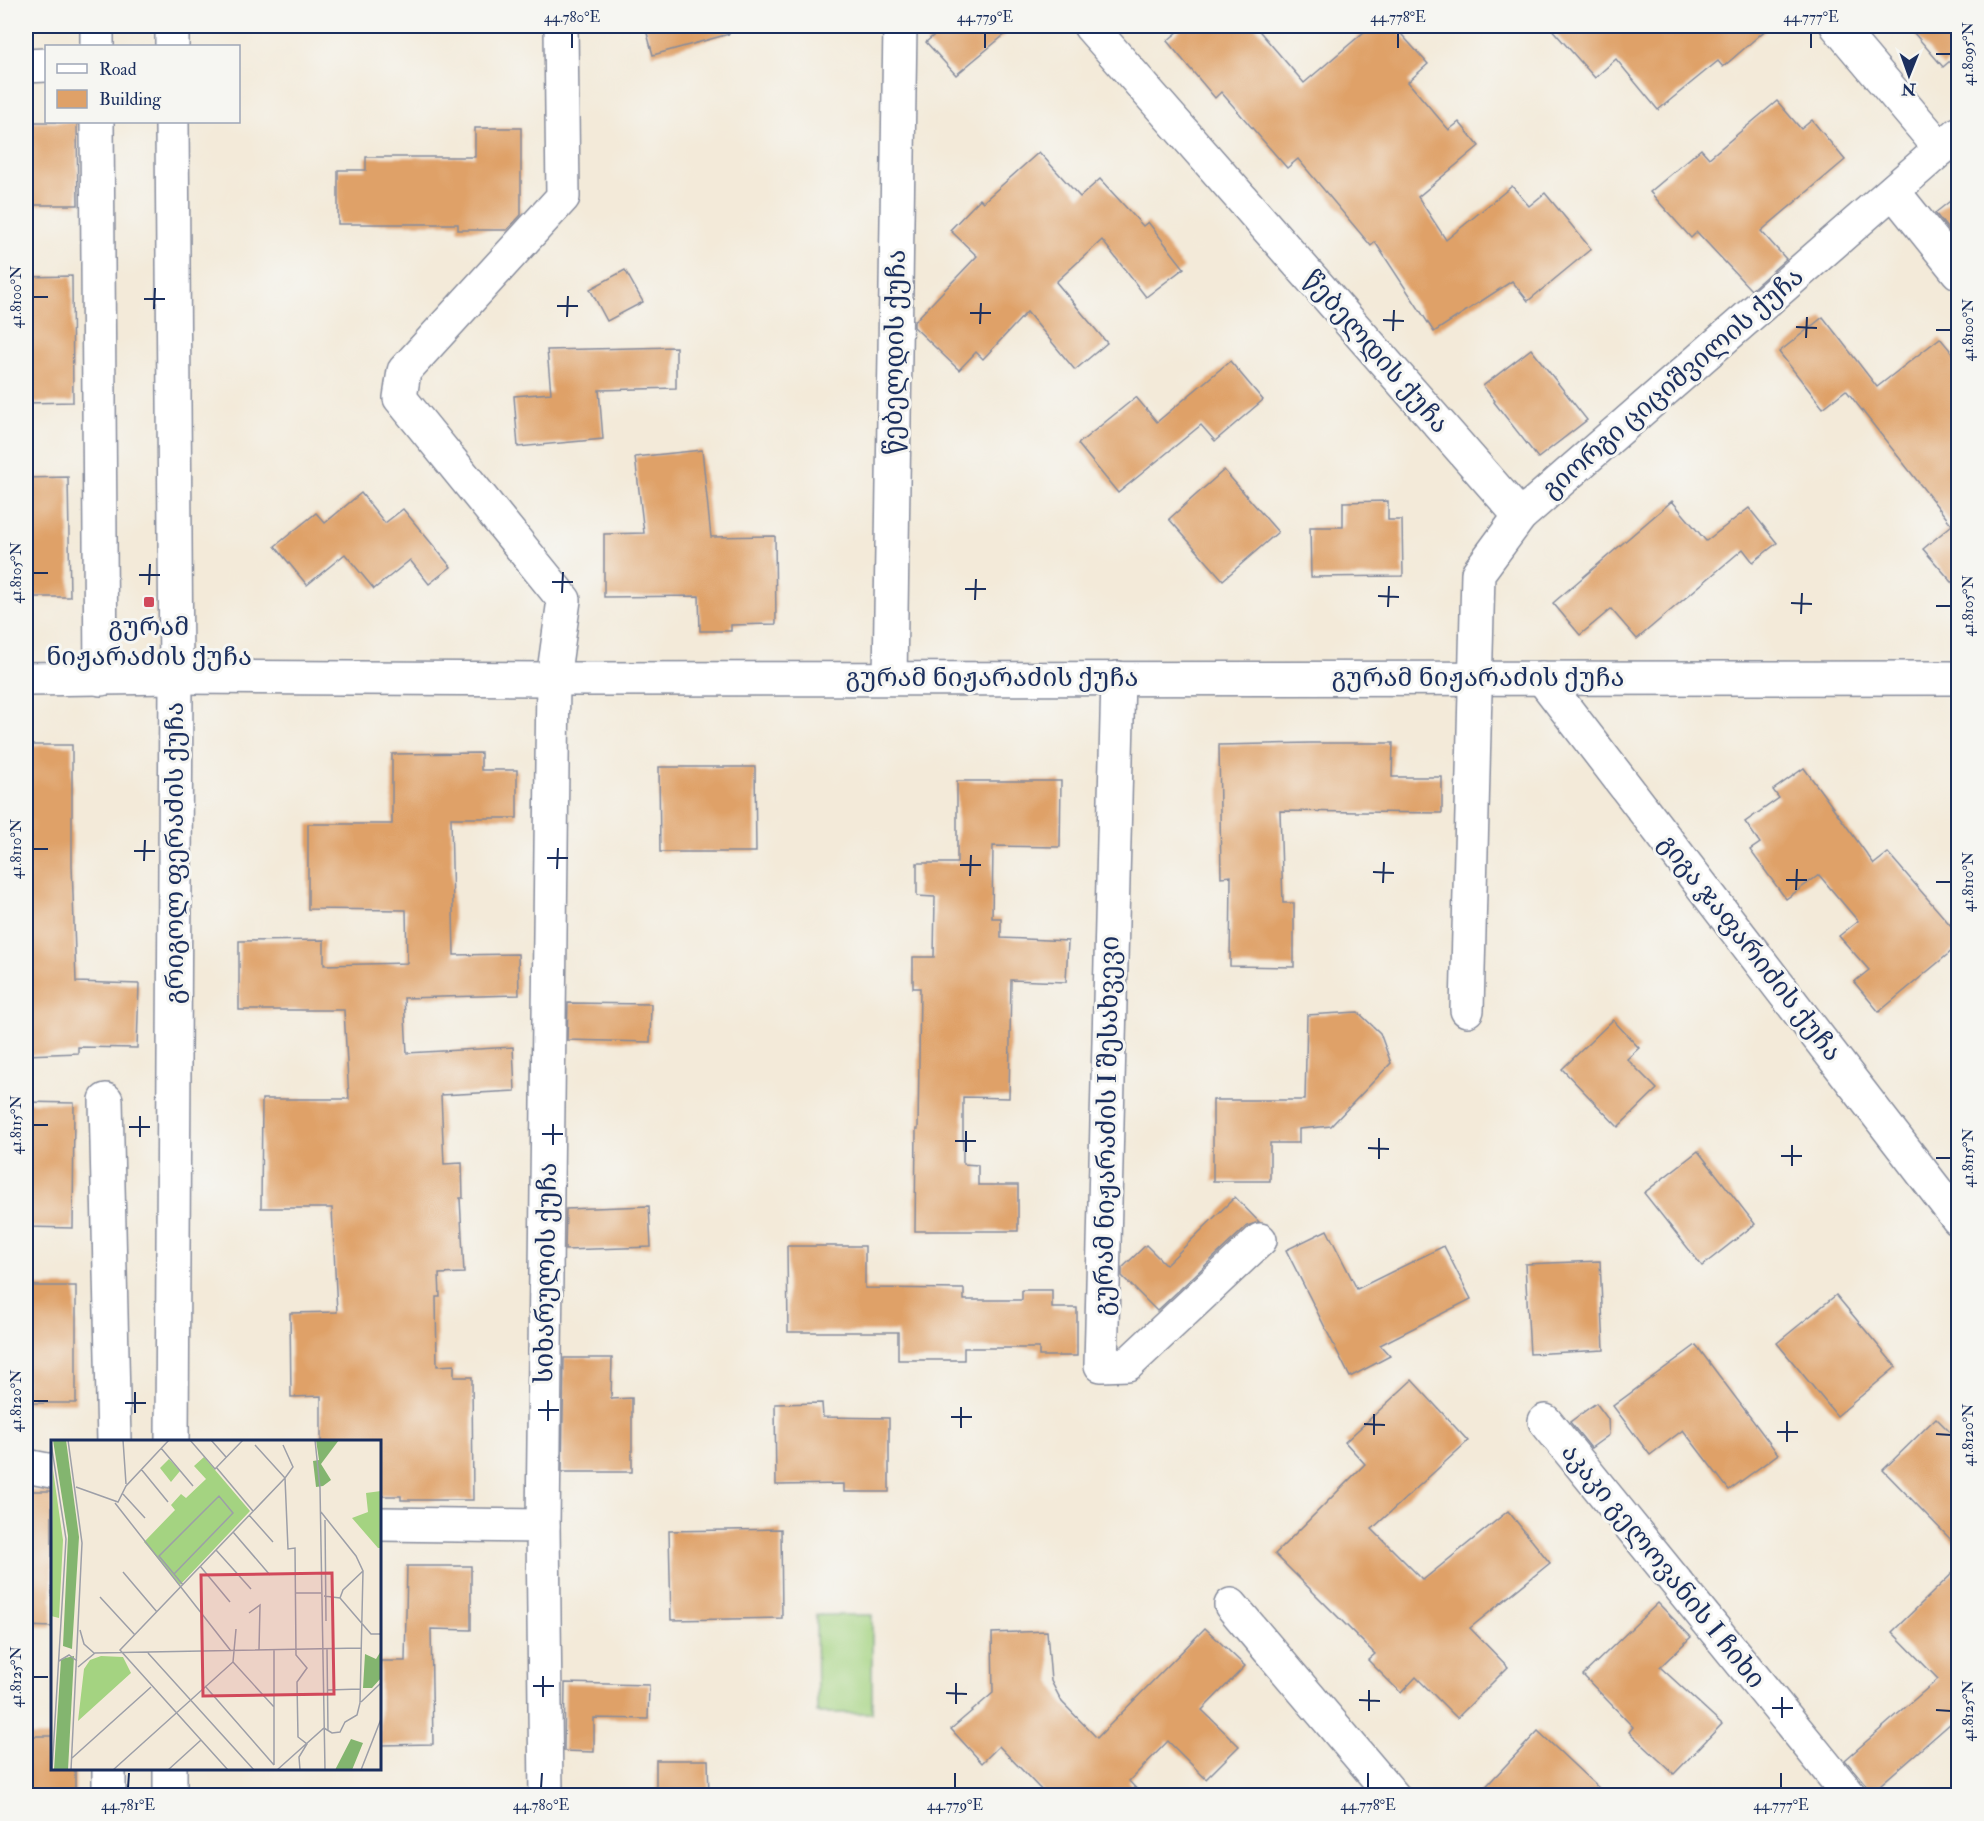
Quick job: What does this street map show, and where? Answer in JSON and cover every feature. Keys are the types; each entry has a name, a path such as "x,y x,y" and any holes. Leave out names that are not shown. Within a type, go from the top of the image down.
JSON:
{"street":[{"path":"97,26 97,45"},
{"path":"172,26 172,45"},
{"name":"სიხარულის ქუჩა","path":"546,1796 543,1526 553,679 564,600 400,398 404,370 563,197 561,26"},
{"name":"წებელდის ქუჩა","path":"890,678 900,26"},
{"name":"წებელდის ქუჩა","path":"1090,26 1520,516"},
{"path":"1837,26 1950,141"},
{"path":"26,66 45,65"},
{"path":"97,123 101,679"},
{"name":"გრიგოლ ფერაძის ქუჩა","path":"172,123 176,677 172,1440"},
{"name":"გიორგი ციციშვილის ქუჩა","path":"1476,678 1478,573 1520,516 1950,141"},
{"path":"1893,191 1959,272"},
{"name":"გურამ ნიჟარაძის ქუჩა","path":"26,679 176,677 1959,678"},
{"name":"გურამ ნიჟარაძის I შესახვევი","path":"1118,678 1101,1365 1128,1364 1260,1240"},
{"path":"1467,1010 1476,678"},
{"name":"გიგა ჯაფარიძის ქუჩა","path":"1542,678 1959,1219"},
{"path":"106,1100 114,1440"},
{"name":"აკაკი გელოვანის I ჩიხი","path":"1545,1421 1850,1796"},
{"path":"26,1466 51,1471"},
{"path":"381,1524 543,1526"},
{"path":"1231,1605 1393,1796"},
{"path":"109,1796 110,1770"},
{"path":"170,1770 170,1796"}],"green space":[{"path":"816,1615 872,1615 872,1713 817,1713"}],"building":[{"path":"645,26 728,26 729,34 653,55"},
{"path":"945,26 1015,26 956,75 926,42"},
{"path":"1185,26 1255,26 1304,83 1371,26 1394,26 1428,64 1408,82 1449,130 1459,122 1479,146 1418,197 1446,240 1512,186 1529,206 1545,193 1591,249 1528,301 1512,281 1434,332 1375,242 1371,246 1298,159 1287,168 1221,92 1215,98 1167,41"},
{"path":"1549,26 1770,26 1723,67 1718,61 1658,110 1616,59 1595,78"},
{"path":"1908,26 1959,26 1959,53 1943,67"},
{"path":"1777,101 1801,129 1812,120 1845,160 1761,231 1786,259 1751,290 1697,232 1691,238 1650,192 1701,149 1709,158"},
{"path":"26,122 77,123 78,205 26,205"},
{"path":"475,128 521,128 521,215 507,230 458,230 458,224 338,224 338,170 366,170 366,157 475,157"},
{"path":"1039,152 1080,197 1100,179 1143,226 1148,222 1184,268 1146,297 1102,240 1056,282 1107,343 1075,370 1027,312 983,359 976,352 959,370 914,327 914,322 977,256 950,230 980,199 983,202"},
{"path":"1959,194 1959,243 1935,213"},
{"path":"625,270 643,302 607,321 590,289"},
{"path":"72,276 73,402 26,403 26,277"},
{"path":"1823,317 1877,387 1940,338 1959,361 1959,590 1923,549 1952,525 1846,390 1823,408 1779,352"},
{"path":"676,347 676,388 599,390 603,439 518,447 514,396 551,393 547,350"},
{"path":"1531,349 1587,420 1538,458 1483,386"},
{"path":"1230,361 1263,400 1215,441 1201,425 1118,493 1078,444 1136,397 1157,422"},
{"path":"702,450 711,537 775,536 776,624 731,625 731,631 700,631 699,596 604,597 604,534 644,533 635,457"},
{"path":"1224,470 1278,532 1223,580 1169,519"},
{"path":"68,477 70,597 26,597 26,478"},
{"path":"361,493 385,523 403,509 451,567 429,584 410,560 374,589 345,554 307,585 275,546 316,513 325,523"},
{"path":"1388,501 1388,520 1402,520 1403,576 1311,577 1310,527 1343,527 1343,502"},
{"path":"1672,501 1706,541 1749,508 1777,543 1753,562 1743,549 1637,639 1611,609 1580,635 1553,603"},
{"path":"1393,743 1392,777 1442,777 1442,813 1280,811 1283,903 1294,903 1294,967 1230,966 1231,876 1221,877 1219,745"},
{"path":"26,745 72,745 72,865 76,982 139,984 137,1048 78,1047 78,1053 26,1055"},
{"path":"481,753 481,770 517,770 517,818 451,818 454,955 518,954 519,995 404,998 407,1053 513,1047 515,1091 441,1095 444,1164 462,1163 463,1198 460,1198 464,1273 439,1274 440,1297 436,1297 437,1366 454,1365 454,1377 472,1377 473,1500 401,1500 401,1496 381,1496 381,1440 321,1440 321,1396 291,1397 290,1313 337,1312 332,1208 261,1208 262,1099 349,1099 344,1010 239,1010 239,941 324,940 324,965 407,963 406,910 308,909 308,824 392,824 392,754"},
{"path":"659,767 755,767 756,852 660,852"},
{"path":"1804,768 1874,864 1888,853 1959,935 1959,945 1879,1012 1854,982 1869,970 1839,936 1858,921 1819,875 1786,899 1750,850 1760,843 1745,822 1779,798 1773,790"},
{"path":"957,781 1061,781 1060,847 993,846 992,918 1001,918 1001,938 1068,941 1066,982 1011,980 1009,1098 963,1097 963,1164 978,1165 978,1185 1018,1185 1018,1231 915,1231 920,988 913,988 913,957 934,957 935,897 917,896 917,863 957,863"},
{"path":"568,1003 651,1004 650,1042 567,1040"},
{"path":"1358,1012 1380,1033 1391,1063 1331,1126 1299,1129 1299,1143 1270,1143 1270,1181 1213,1181 1213,1100 1305,1100 1307,1015"},
{"path":"1613,1020 1639,1048 1627,1059 1657,1089 1618,1127 1562,1069"},
{"path":"26,1102 74,1103 73,1228 26,1227"},
{"path":"1698,1151 1755,1224 1702,1266 1644,1193"},
{"path":"1235,1197 1259,1222 1247,1226 1157,1311 1122,1276 1122,1268 1146,1245 1166,1265"},
{"path":"649,1206 651,1247 565,1250 566,1209"},
{"path":"1327,1230 1357,1289 1444,1246 1471,1299 1380,1345 1390,1356 1350,1377 1286,1250"},
{"path":"787,1246 865,1246 865,1288 964,1289 964,1300 1022,1300 1022,1290 1052,1290 1052,1308 1077,1308 1077,1356 1039,1356 1039,1348 964,1348 964,1360 898,1360 898,1332 788,1332"},
{"path":"1600,1261 1604,1350 1530,1354 1525,1264"},
{"path":"26,1286 76,1286 76,1403 26,1403"},
{"path":"1836,1295 1896,1367 1837,1416 1777,1343"},
{"path":"1696,1345 1778,1454 1729,1490 1683,1430 1650,1455 1613,1406"},
{"path":"564,1358 612,1358 611,1399 632,1398 632,1472 562,1472"},
{"path":"1412,1380 1468,1441 1372,1529 1423,1580 1508,1511 1550,1563 1470,1628 1508,1667 1457,1718 1416,1677 1401,1693 1368,1660 1375,1654 1275,1554 1365,1464 1345,1442"},
{"path":"822,1403 823,1417 889,1418 889,1492 844,1492 844,1484 776,1485 775,1404"},
{"path":"1596,1403 1608,1419 1609,1435 1591,1448 1570,1422"},
{"path":"1936,1418 1959,1441 1959,1548 1883,1470"},
{"path":"26,1491 51,1491 51,1627 26,1626"},
{"path":"781,1529 782,1618 671,1620 669,1531"},
{"path":"407,1566 471,1566 471,1630 431,1629 433,1744 381,1745 381,1661 405,1661"},
{"path":"1959,1567 1959,1716 1872,1792 1845,1760 1938,1679 1892,1632"},
{"path":"1658,1603 1691,1637 1660,1667 1722,1724 1674,1774 1629,1732 1633,1727 1583,1675"},
{"path":"1205,1628 1245,1666 1202,1710 1239,1746 1206,1779 1168,1741 1129,1781 1143,1796 1047,1796 999,1746 982,1763 951,1729 993,1693 992,1633 1047,1631 1051,1681 1062,1702 1097,1738"},
{"path":"565,1683 649,1685 648,1719 594,1718 594,1752 564,1751"},
{"path":"1538,1731 1607,1796 1477,1796"},
{"path":"26,1736 51,1736 51,1770 75,1770 75,1796 26,1796"},
{"path":"656,1760 708,1760 709,1796 656,1796"}],"place":[{"name":"გურამ ნიჟარაძის ქუჩა","path":"149,602"}]}
